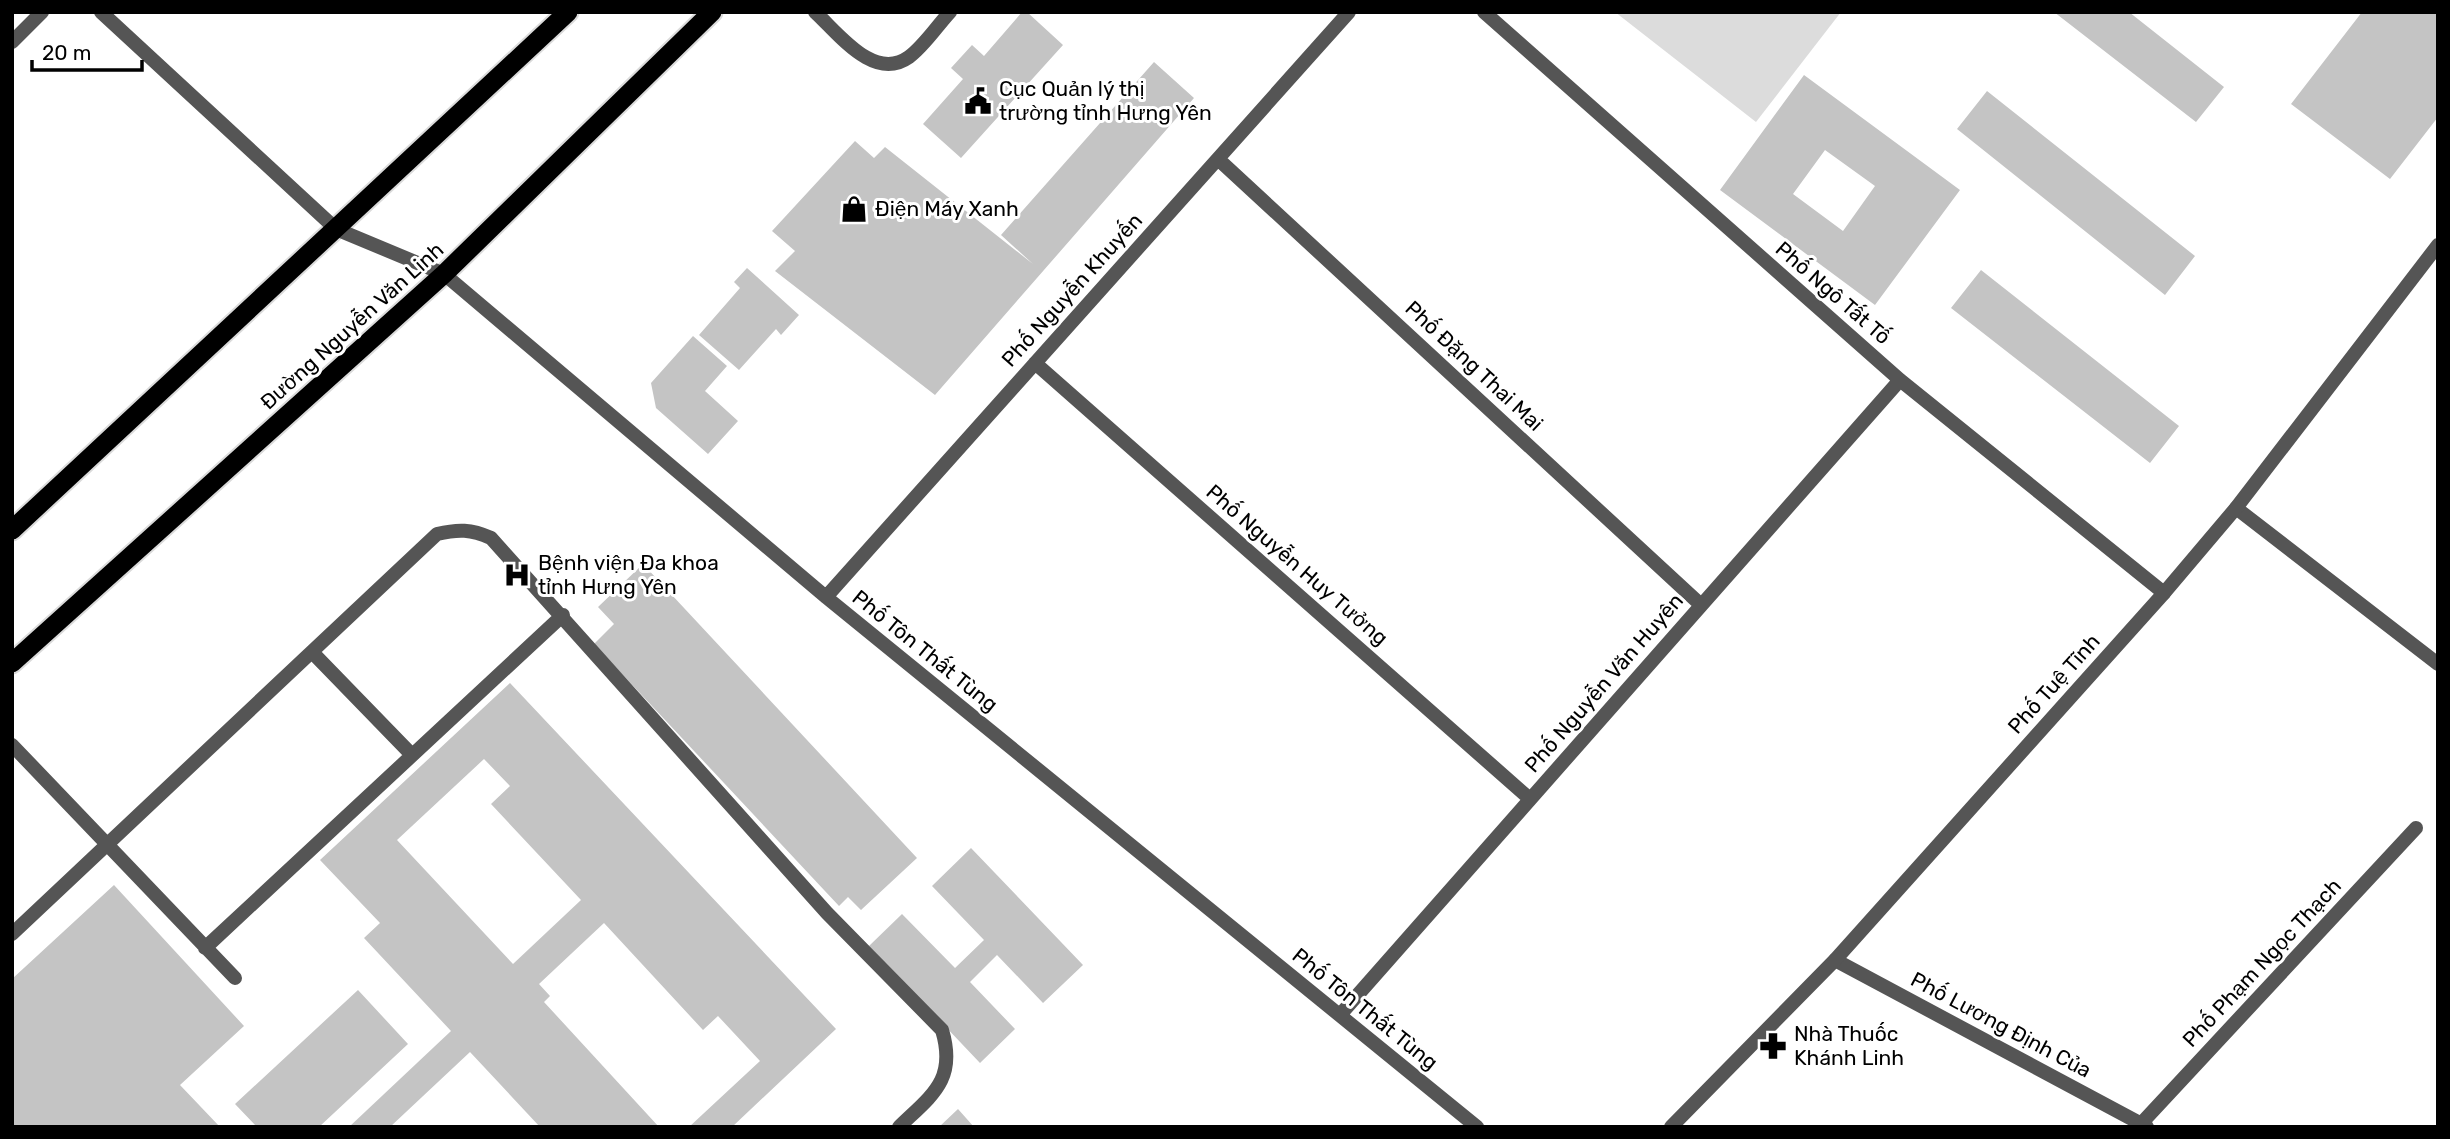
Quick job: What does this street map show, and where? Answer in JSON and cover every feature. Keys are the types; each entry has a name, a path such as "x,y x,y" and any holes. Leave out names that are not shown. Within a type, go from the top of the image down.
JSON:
{"highway":[{"path":"12,530 568,12"},
{"name":"Đường Nguyễn Văn Linh","path":"12,663 444,274 712,12"}],"street":[{"path":"12,43 43,12"},
{"path":"102,12 336,229"},
{"path":"815,12 872,63 889,65 909,57 950,12"},
{"name":"Phố Nguyễn Khuyến","path":"826,597 1349,12"},
{"name":"Phố Ngô Tất Tố","path":"1484,12 1900,380 2164,593"},
{"name":"Phố Đặng Thai Mai","path":"1218,159 1701,605"},
{"name":"Phố Tôn Thất Tùng","path":"336,229 444,274 826,597 1477,1127"},
{"name":"Phố Tuệ Tĩnh","path":"1671,1127 1835,960 2164,593 2236,508 2438,244"},
{"name":"Phố Nguyễn Huy Tưởng","path":"1035,363 1530,799"},
{"name":"Phố Nguyễn Văn Huyên","path":"1340,1015 1900,380"},
{"path":"2236,508 2438,664"},
{"path":"12,934 437,534 459,528 491,538 563,615 818,903 942,1030 947,1049 947,1071 935,1092 898,1127"},
{"path":"205,948 563,615"},
{"path":"312,652 412,755"},
{"path":"12,745 235,978"},
{"name":"Phố Phạm Ngọc Thạch","path":"2142,1126 2417,828"},
{"name":"Phố Lương Định Của","path":"1835,960 2142,1126"}],"shaded area":[{"path":"1615,12 1841,12 1756,122"}],"building":[{"name":"Cục Quản lý thị trường tỉnh Hưng Yên","path":"1022,12 1027,12 1063,45 961,158 923,124 963,79 951,68 972,45 984,56"},
{"path":"2054,12 2129,12 2224,87 2196,122"},
{"path":"2362,12 2438,12 2438,117 2390,179 2291,104"},
{"path":"1154,62 1194,98 935,395 775,271 795,251 772,231 855,141 874,158 885,147 1033,264 1001,235"},
{"path":"1804,75 1960,190 1875,305 1720,190","holes":["1825,150 1875,186 1843,231 1793,194"]},
{"path":"1987,91 2195,256 2165,295 1957,129"},
{"path":"747,268 799,315 781,335 776,329 739,370 699,335 740,288 734,282"},
{"path":"1981,270 2179,426 2150,463 1951,308"},
{"path":"693,336 727,366 705,391 738,421 708,454 656,408 651,383"},
{"path":"643,564 917,858 861,910 848,897 839,906 594,644 614,624 598,607"},
{"path":"510,683 836,1029 732,1127 689,1127 760,1061 718,1016 703,1030 604,923 539,984 550,996 544,1002 659,1127 540,1127 470,1052 390,1127 349,1127 451,1031 364,938 380,923 320,860","holes":["484,759 510,786 491,804 581,900 513,964 397,840"]},
{"path":"971,848 1083,965 1043,1003 997,955 970,982 1015,1029 980,1063 869,946 902,914 955,968 984,940 932,886"},
{"path":"114,885 244,1026 180,1085 220,1127 12,1127 12,979"},
{"path":"358,990 408,1044 319,1127 257,1127 235,1104"},
{"path":"958,1109 974,1127 939,1127"}],"place":[{"name":"Cục Quản lý thị trường tỉnh Hưng Yên","path":"978,101"},
{"name":"Điện Máy Xanh","path":"854,209"},
{"name":"Bệnh viện Đa khoa tỉnh Hưng Yên","path":"517,575"},
{"name":"Nhà Thuốc Khánh Linh","path":"1773,1046"}]}
